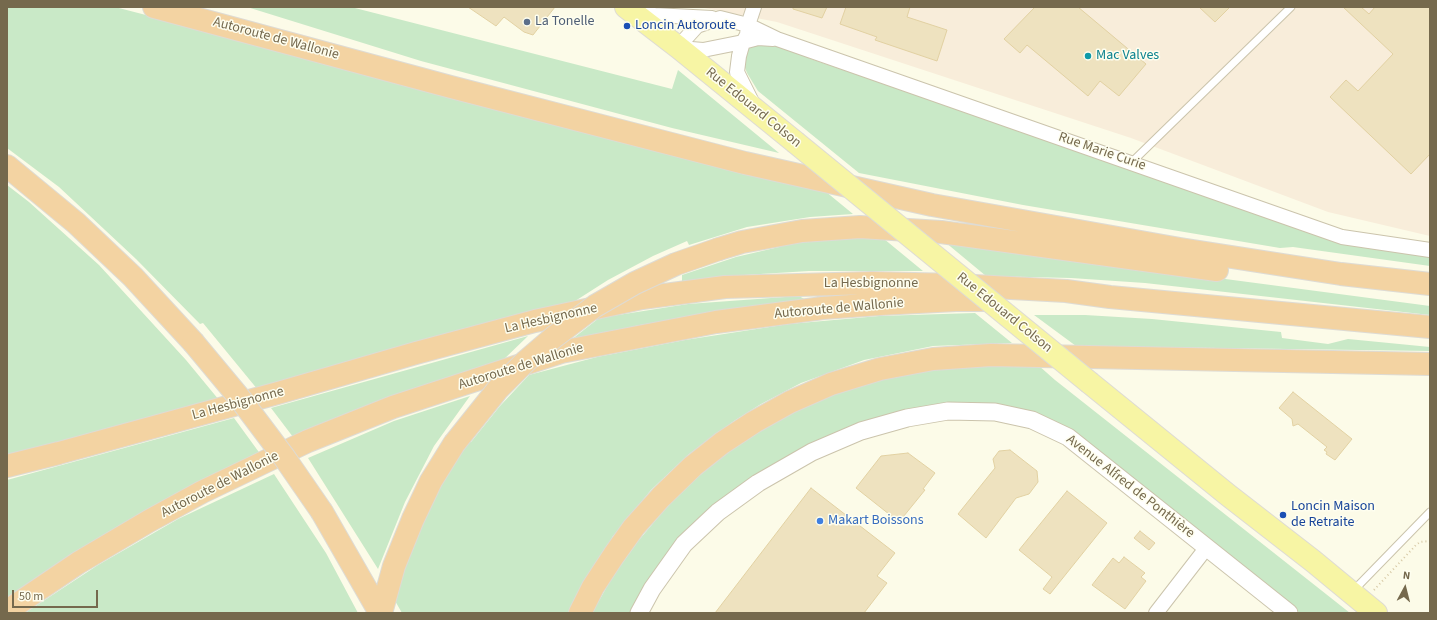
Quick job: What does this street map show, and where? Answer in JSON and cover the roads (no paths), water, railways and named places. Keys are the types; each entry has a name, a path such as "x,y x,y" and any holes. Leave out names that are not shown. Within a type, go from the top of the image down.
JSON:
{"highway":[{"name":"Autoroute de Wallonie","path":"154,7 374,65"},
{"path":"201,7 374,65 451,87 745,164 932,205 1180,249 1341,274 1430,284"},
{"path":"7,166 76,224 133,277 193,342 238,396 284,457 322,512 380,613"},
{"path":"380,613 394,566 413,519 431,481 454,444 498,389 526,361 554,337 595,306 635,283 676,264 742,242 802,231 860,228 941,232 1338,288 1430,299"},
{"name":"La Hesbignonne","path":"7,466 278,393 520,325 642,298 725,287 872,283 956,285 1066,291 1110,297"},
{"name":"Autoroute de Wallonie","path":"7,611 78,563 149,521 202,492 308,441 393,407 561,352 716,322 823,308 956,300 1065,302 1110,297"},
{"path":"1110,297 1430,327"},
{"path":"580,613 593,587 634,527 661,497 693,466 722,443 754,422 790,402 831,384 880,369 933,359 991,355 1430,364"}],"main road":[{"name":"Rue Edouard Colson","path":"630,9 1363,603"}],"street":[{"path":"754,7 748,25 747,35 743,42 739,56 737,72 748,93 754,109"},
{"path":"630,9 654,15 693,18 720,18 748,25 778,39"},
{"path":"678,48 697,26 720,18"},
{"path":"678,48 704,50 758,38 778,39"},
{"name":"Rue Marie Curie","path":"778,39 1132,162 1342,237 1430,250"},
{"name":"Avenue Alfred de Ponthière","path":"639,613 652,589 684,544 718,512 758,483 812,452 861,431 907,418 948,411 996,412 1032,420 1068,436 1289,613"},
{"path":"1156,613 1207,547"}],"lane":[{"path":"1132,162 1291,7"},
{"path":"1363,603 1430,512"}],"place":[{"name":"La Tonelle","path":"527,22"},
{"name":"Loncin Autoroute","path":"627,26"},
{"name":"Mac Valves","path":"1088,56"},
{"name":"Loncin Maison de Retraite","path":"1283,515"},
{"name":"Makart Boissons","path":"820,521"}]}
